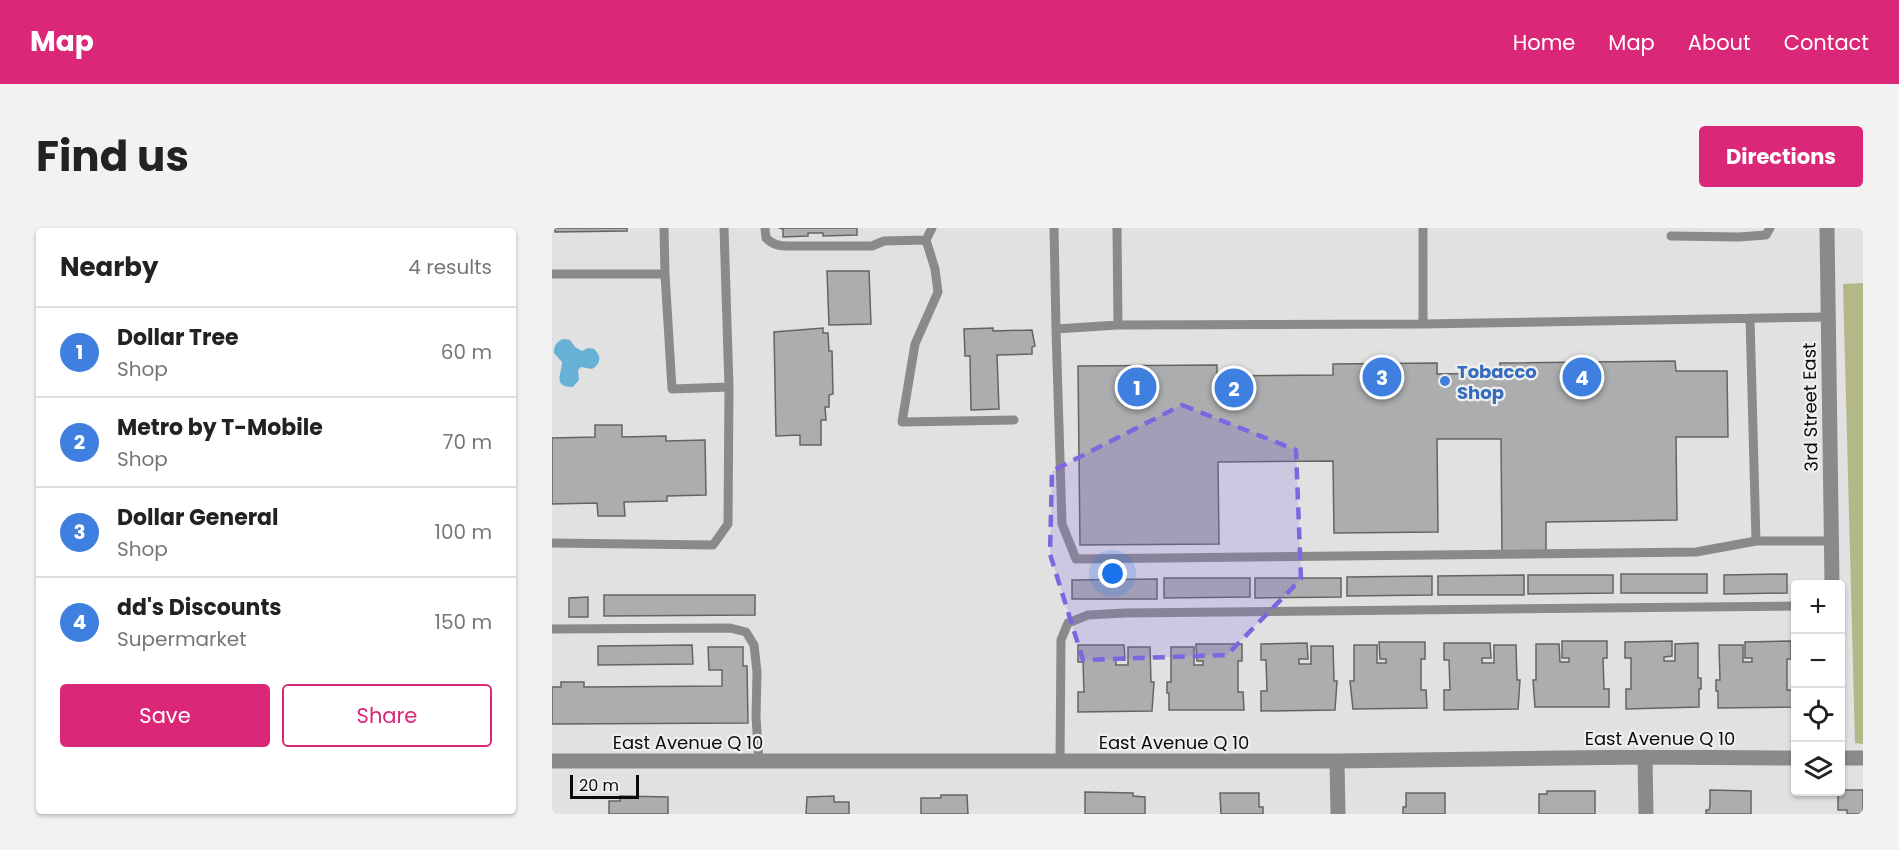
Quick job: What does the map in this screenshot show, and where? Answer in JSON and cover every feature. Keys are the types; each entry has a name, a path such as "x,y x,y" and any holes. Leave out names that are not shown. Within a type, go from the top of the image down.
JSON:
{"street":[{"name":"3rd Street East","path":"1827,228 1832,580"},
{"name":"East Avenue Q 10","path":"552,761 1337,761 1645,757 1791,758"},
{"path":"1645,757 1646,814"},
{"path":"1845,758 1863,758"},
{"path":"1337,761 1338,814"}],"lane":[{"path":"664,228 672,389 729,387"},
{"path":"552,543 713,545 728,524 729,387 724,228"},
{"path":"765,228 766,238 777,246 872,246 884,241 926,240"},
{"path":"932,228 926,240 935,269 938,292 915,344 902,422 1014,420"},
{"path":"1054,228 1062,524 1076,559 1696,552 1756,541 1832,541"},
{"path":"1117,228 1118,326"},
{"path":"1423,324 1424,228"},
{"path":"1671,236 1766,235 1770,228"},
{"path":"552,274 665,274"},
{"path":"1056,329 1118,326 1423,324 1828,317"},
{"path":"1750,318 1756,541"},
{"path":"1060,761 1061,640 1068,623 1088,615 1791,606"},
{"path":"552,629 730,628 746,632 754,645 757,672 756,717 759,761"}],"highlighted area":[{"path":"1182,405 1296,450 1301,579 1227,655 1083,660 1050,554 1052,471"}],"green space":[{"path":"1863,283 1863,744 1855,743 1843,284"}],"water":[{"path":"563,339 570,340 582,351 588,348 594,349 599,357 599,362 592,369 581,367 578,370 579,380 573,387 562,385 560,382 562,362 554,353 554,348"}],"building":[{"path":"555,228 627,228 627,231 555,232"},
{"path":"779,228 857,228 857,235 823,236 823,233 808,233 808,236 783,237 783,229"},
{"path":"827,271 869,271 871,324 829,325"},
{"path":"823,328 823,333 828,333 829,351 832,351 833,394 829,395 829,407 825,407 826,420 821,420 821,445 800,445 800,435 776,436 774,332"},
{"path":"993,328 993,331 1032,330 1035,346 1032,347 1032,354 997,355 999,409 971,410 970,356 965,356 964,329"},
{"path":"1675,361 1676,371 1727,371 1728,437 1676,437 1677,520 1546,522 1546,551 1502,551 1501,439 1437,439 1438,532 1334,533 1333,461 1218,462 1219,544 1080,545 1078,366 1217,365 1217,376 1333,375 1333,364 1437,363 1437,374 1500,373 1500,363"},
{"path":"595,425 622,425 622,437 666,436 666,441 705,440 706,495 667,496 667,501 624,502 625,516 598,516 597,503 552,504 552,438 595,437"},
{"path":"1621,574 1707,574 1707,593 1621,593"},
{"path":"1787,574 1787,593 1724,594 1724,575"},
{"path":"1524,575 1524,595 1438,595 1438,576"},
{"path":"1528,575 1613,575 1613,593 1528,594"},
{"path":"1432,576 1432,595 1347,596 1347,577"},
{"path":"1164,578 1250,578 1250,597 1164,598"},
{"path":"1255,578 1341,578 1341,597 1255,598"},
{"path":"1157,579 1157,599 1072,599 1072,580"},
{"path":"604,595 755,595 755,615 604,616"},
{"path":"588,597 588,617 569,617 569,598"},
{"path":"1562,641 1607,641 1607,658 1603,658 1604,689 1609,689 1609,707 1535,707 1533,680 1536,680 1536,644 1559,644 1560,662 1569,662 1569,658 1562,658"},
{"path":"1672,641 1672,656 1664,657 1664,661 1675,661 1675,644 1698,643 1698,678 1701,678 1699,707 1626,709 1626,689 1631,689 1631,658 1625,658 1625,642"},
{"path":"1791,641 1791,659 1787,659 1787,690 1791,690 1791,707 1718,708 1716,680 1720,680 1719,645 1743,645 1743,662 1752,662 1752,658 1745,658 1745,642"},
{"path":"1379,642 1425,642 1425,659 1421,659 1421,690 1426,690 1427,708 1353,709 1350,681 1354,681 1354,645 1377,645 1377,663 1386,663 1386,659 1380,659"},
{"path":"1307,643 1308,659 1299,659 1299,664 1311,664 1311,646 1333,646 1334,681 1337,681 1335,710 1261,711 1261,691 1267,691 1266,660 1261,660 1261,644"},
{"path":"1444,643 1490,643 1491,658 1482,658 1482,663 1494,663 1494,645 1516,645 1517,680 1520,680 1518,709 1444,710 1444,690 1450,690 1449,660 1444,660"},
{"path":"1196,644 1242,644 1242,661 1238,661 1238,692 1243,692 1244,710 1169,710 1167,682 1171,682 1171,647 1194,647 1194,665 1203,665 1203,661 1197,661"},
{"path":"692,645 693,664 598,665 598,646"},
{"path":"1078,645 1124,645 1125,660 1116,660 1116,665 1128,665 1128,647 1150,647 1151,682 1154,682 1152,711 1078,712 1078,692 1084,692 1083,662 1078,662"},
{"path":"708,647 743,647 743,666 747,666 748,723 552,724 552,687 561,687 561,682 584,682 584,687 722,686 722,670 709,670"},
{"path":"1710,790 1751,791 1751,814 1706,814 1710,806"},
{"path":"1845,790 1863,790 1863,814 1847,814 1847,810 1838,810 1838,796 1845,796"},
{"path":"1547,791 1595,791 1595,814 1539,814 1539,794 1547,794"},
{"path":"1085,792 1133,793 1133,796 1145,797 1145,814 1085,814"},
{"path":"1220,793 1259,793 1259,807 1263,807 1263,814 1221,814"},
{"path":"1406,793 1445,793 1445,814 1403,814 1403,807 1406,807"},
{"path":"941,795 967,795 968,814 921,814 921,798 941,798"},
{"path":"620,796 668,797 668,814 609,814 609,801 620,801"},
{"path":"834,796 834,802 849,802 849,814 806,814 807,797"}],"place":[{"name":"Dollar General","path":"1382,377"},
{"name":"dd's Discounts","path":"1582,377"},
{"name":"Tobacco Shop","path":"1445,381"},
{"name":"Dollar Tree","path":"1137,387"},
{"name":"Metro by T-Mobile","path":"1234,388"}]}
